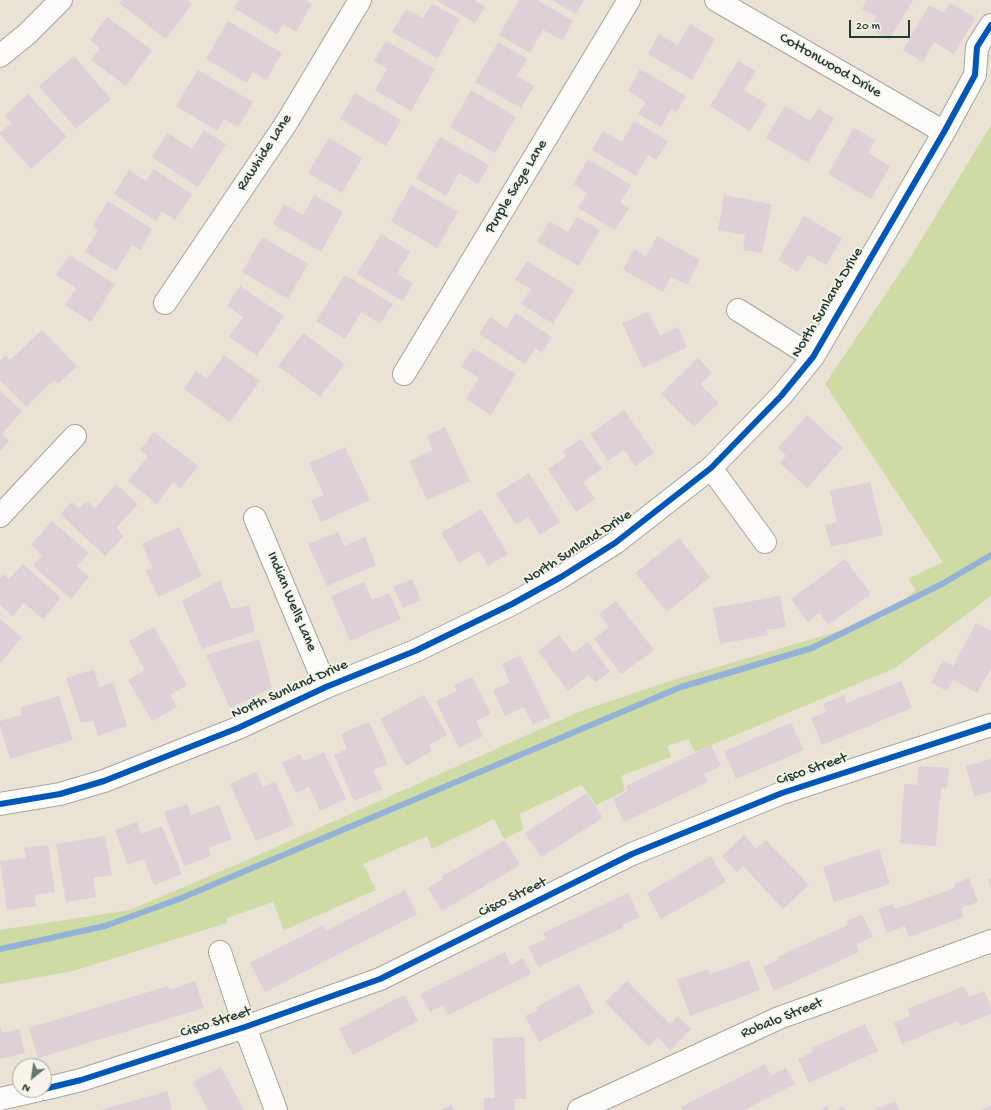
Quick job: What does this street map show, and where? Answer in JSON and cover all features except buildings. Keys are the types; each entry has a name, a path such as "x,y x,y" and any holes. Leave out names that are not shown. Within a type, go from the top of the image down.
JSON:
{"street":[{"path":"0,56 27,34 61,0"},
{"name":"Rawhide Lane","path":"165,303 287,122 360,0"},
{"name":"Purple Sage Lane","path":"404,374 629,0"},
{"name":"Cottonwood Drive","path":"716,0 944,132"},
{"name":"North Sunland Drive","path":"0,804 60,794 104,781 238,728 326,687 415,651 512,604 562,577 615,543 711,468 781,396 813,357 944,132 983,71 977,47 991,25"},
{"path":"738,310 813,357"},
{"path":"0,516 75,436"},
{"path":"711,468 765,542"},
{"name":"Indian Wells Lane","path":"255,518 326,687"},
{"name":"Cisco Street","path":"52,1087 81,1080 245,1028 380,979 632,854 768,799 991,725"},
{"name":"Robalo Street","path":"579,1110 779,1018 991,941"},
{"path":"220,952 245,1028 276,1110"},
{"path":"0,1099 12,1096"}],"green space":[{"path":"991,125 991,596 895,668 695,752 688,739 667,746 671,757 621,776 625,791 596,805 582,785 519,814 524,829 504,839 494,819 432,849 427,836 363,864 376,890 284,930 273,902 227,918 227,923 73,971 0,984 0,930 130,910 247,860 581,711 670,681 883,618 916,590 908,579 943,562 825,384 912,255"}],"waterway":[{"path":"0,949 105,926 179,899 681,687 812,648 942,584 991,555"}],"cycle path":[{"path":"0,804 60,794 104,781 238,728 326,687 415,651 512,604 561,577 615,543 711,468 781,396 813,357 944,132 975,75 977,47 991,25"},
{"path":"52,1087 81,1080 245,1027 380,979 632,854 782,793 991,725"}]}
